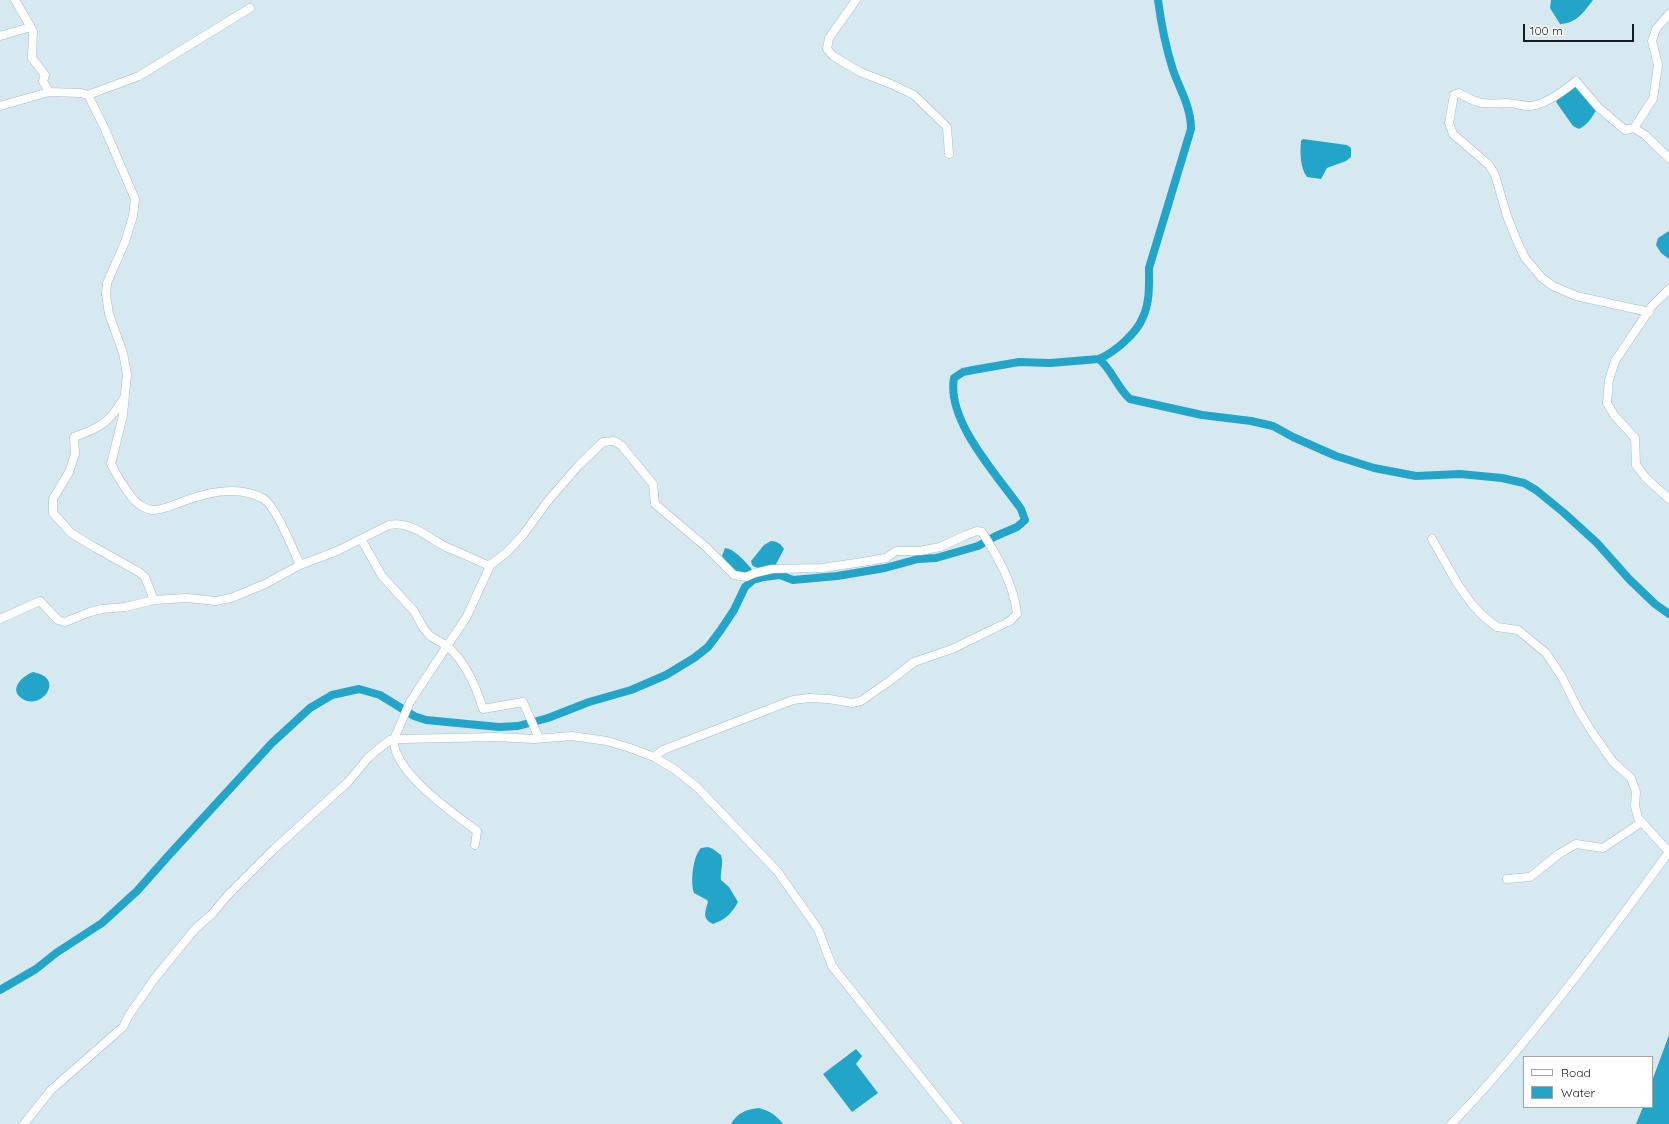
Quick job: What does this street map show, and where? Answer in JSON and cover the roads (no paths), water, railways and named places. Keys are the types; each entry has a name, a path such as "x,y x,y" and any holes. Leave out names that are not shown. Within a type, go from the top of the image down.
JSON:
{"street":[{"path":"15,0 33,31 32,58 45,75 43,81 49,92"},
{"path":"856,0 829,38 827,49 833,56 860,72 914,95 947,127 950,154"},
{"path":"0,106 49,92 81,93 88,95 139,76 250,8"},
{"path":"1649,312 1576,296 1553,286 1542,278 1525,258 1517,241 1507,216 1495,174 1489,165 1452,134 1449,123 1454,95 1459,92 1472,101 1481,104 1507,103 1532,106 1556,96 1576,81 1598,107 1625,130 1634,128 1653,99 1658,65 1652,41 1656,30 1669,14"},
{"path":"0,36 31,27"},
{"path":"88,95 104,127 134,199 133,216 125,242 107,283 106,294 109,314 123,353 127,374 123,415 111,464 120,480 137,503 152,510 171,506 188,499 229,490 252,495 264,500 278,518 300,565"},
{"path":"1634,128 1645,135 1669,158"},
{"path":"1669,290 1649,312 1615,361 1609,380 1607,403 1614,415 1635,438 1636,465 1646,478 1669,499"},
{"path":"125,397 112,416 104,423 74,437 75,454 69,472 53,499 53,513 71,533 139,572 144,577 154,600"},
{"path":"0,619 40,601 58,620 65,622 102,609 126,607 154,600 187,598 216,601 231,598 265,584 300,565 361,539 389,525 397,523 419,531 445,546 489,566 508,552 547,502 580,465 603,442 614,441 621,445 653,484 655,504 706,547 734,575 746,577 772,569 822,568 886,558 896,551 920,551 940,547 977,531 982,532 1002,568 1016,600 1017,614 1010,621 952,649 914,662 861,701 852,703 829,699 809,698 794,700 663,750 654,757"},
{"path":"361,539 382,576 414,611 424,629 430,636 456,653 476,686 483,709 523,702 539,738"},
{"path":"1432,539 1457,583 1471,603 1497,627 1518,630 1546,653 1562,677 1578,711 1592,732 1613,762 1631,778 1636,792 1635,806 1638,818 1669,852 1593,956 1512,1058 1474,1101 1450,1124"},
{"path":"475,845 477,831 416,781 399,759 394,745 394,739 410,702 466,618 491,564"},
{"path":"24,1124 51,1090 123,1027 129,1015 155,978 196,929 212,914 227,896 273,850 348,782 368,758 390,740 496,737 539,738 572,736 608,741 654,757 674,769 697,787 778,872 818,929 832,966 958,1124"},
{"path":"1507,879 1530,877 1559,854 1576,844 1603,848 1642,822"}],"water":[{"path":"1551,0 1593,0 1583,13 1571,22 1560,24 1550,8"},
{"path":"1576,86 1596,110 1589,121 1579,129 1573,126 1556,102"},
{"path":"1303,139 1347,145 1351,148 1351,157 1346,161 1327,168 1321,179 1307,177 1301,160 1301,141"},
{"path":"1669,231 1669,259 1661,253 1656,245 1658,238"},
{"path":"771,541 779,543 784,549 775,566 760,568 752,565 751,561 764,545"},
{"path":"725,548 739,556 751,568 752,571 749,573 736,574 722,556"},
{"path":"33,672 43,675 48,681 49,687 47,693 42,698 35,701 27,701 20,697 16,690 19,682"},
{"path":"708,847 721,855 721,880 729,887 738,902 728,916 713,924 707,920 705,915 708,902 707,900 694,893 692,882 694,863 698,852 701,848"},
{"path":"1669,1035 1669,1124 1636,1124 1643,1108 1653,1108 1653,1078"},
{"path":"856,1049 862,1056 856,1064 878,1093 852,1112 823,1074"},
{"path":"759,1108 766,1110 778,1118 783,1124 731,1124 736,1117 743,1112 750,1109"}],"waterway":[{"path":"1099,359 1112,352 1125,341 1136,329 1143,317 1148,299 1149,268 1191,129 1191,121 1187,106 1168,53 1158,0"},
{"path":"0,990 36,969 56,953 102,923 137,891 272,743 310,708 332,695 359,689 380,695 414,716 426,720 499,727 518,726 548,718 589,702 631,690 666,675 694,658 708,647 734,610 745,587 753,580 780,575 793,580 837,576 885,568 918,559 936,558 978,546 1017,527 1025,520 1021,509 976,447 958,412 954,395 954,378 963,372 1019,362 1050,363 1099,359 1130,399 1202,415 1251,421 1273,426 1293,437 1336,456 1374,468 1416,476 1460,474 1502,478 1524,483 1536,490 1563,512 1597,543 1629,579 1655,604 1669,614"}]}
